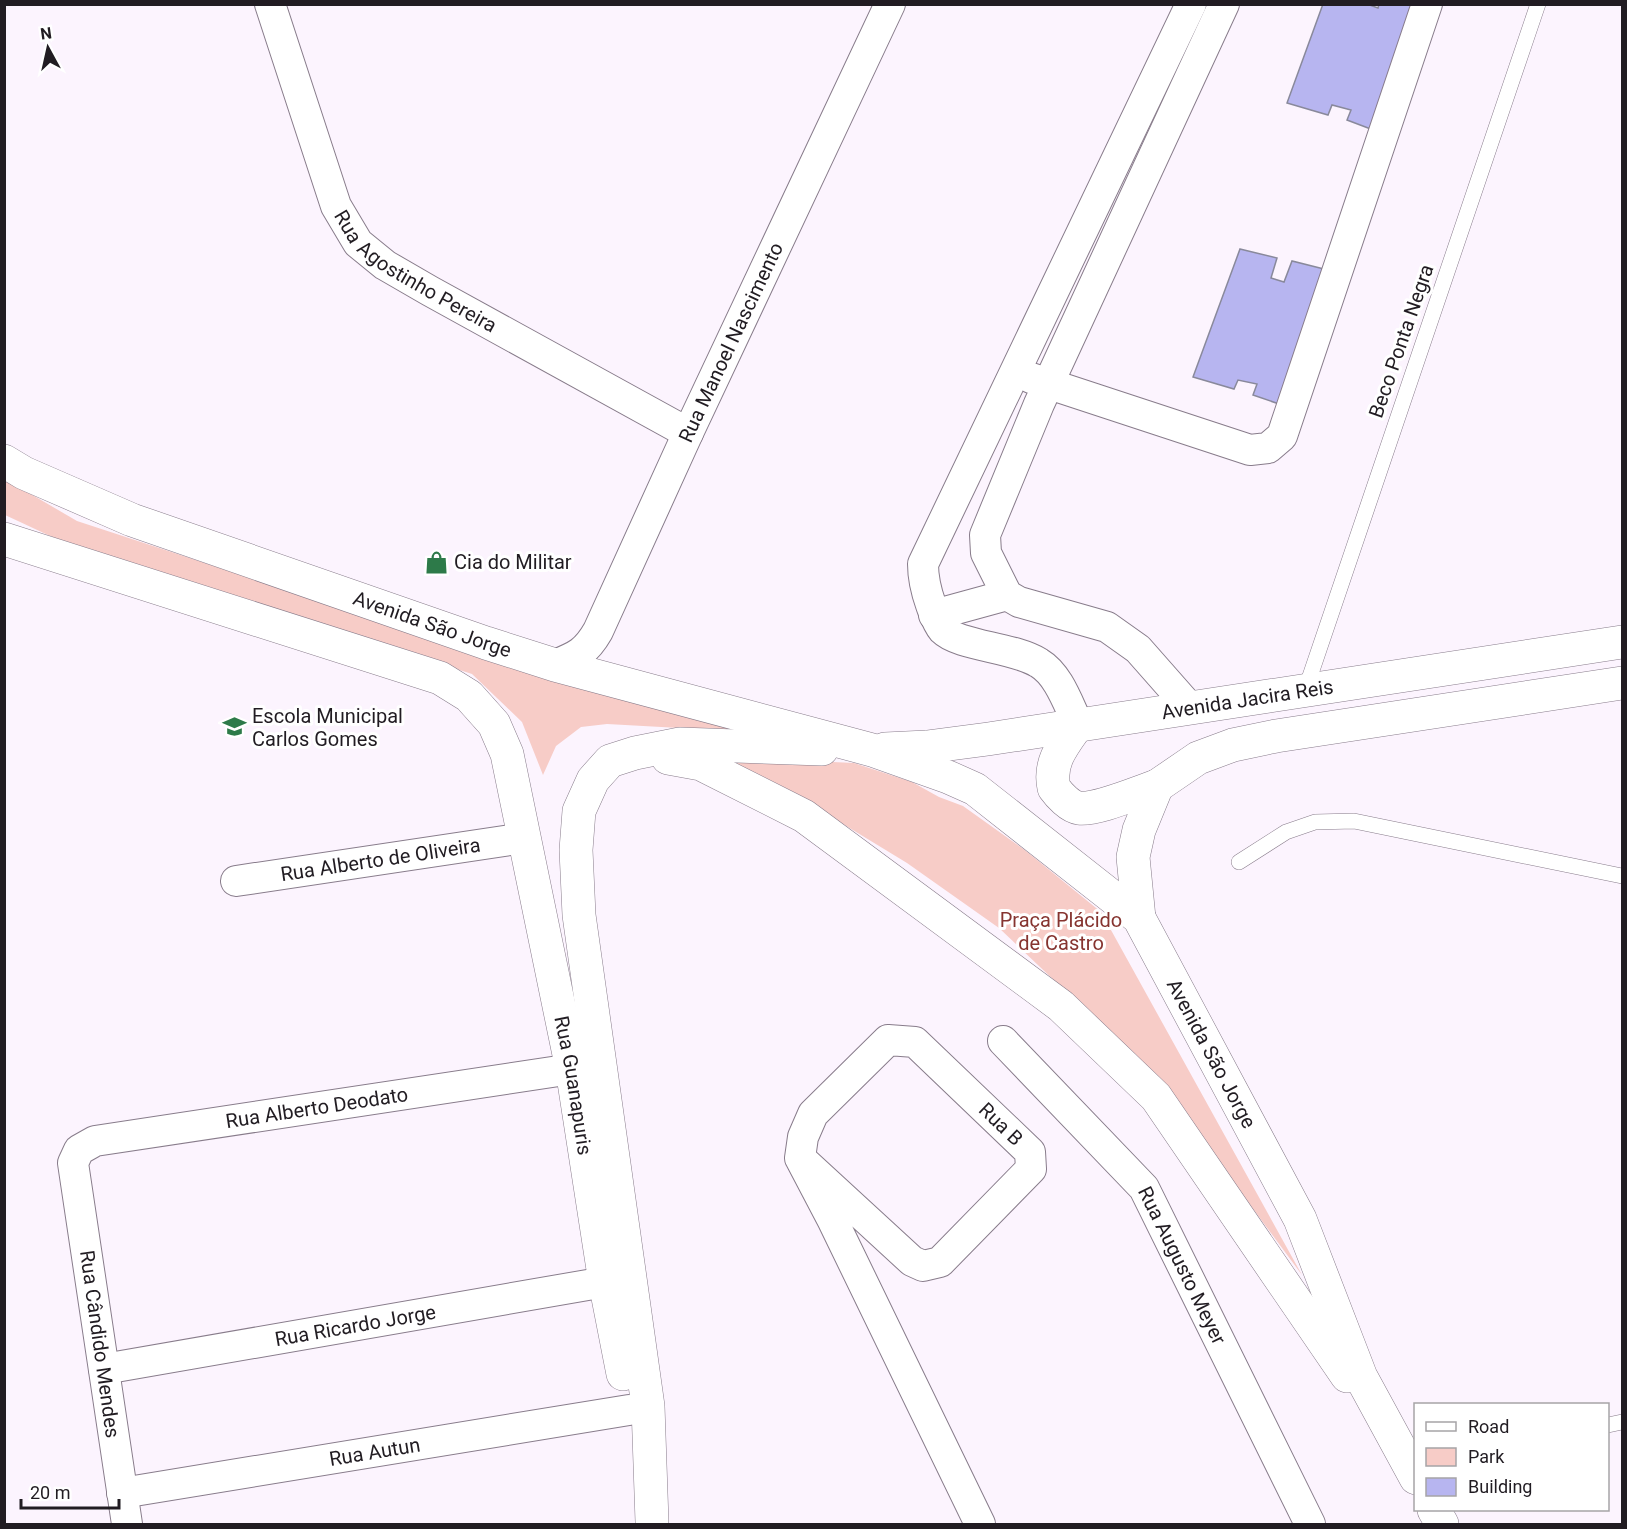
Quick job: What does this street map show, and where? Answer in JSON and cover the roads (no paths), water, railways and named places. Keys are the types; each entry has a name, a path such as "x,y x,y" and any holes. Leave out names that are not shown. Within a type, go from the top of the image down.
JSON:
{"main road":[{"name":"Avenida São Jorge","path":"4,461 24,473 132,520 555,665 872,750 975,789 1139,918 1299,1219 1361,1377 1412,1466"},
{"name":"Rua Guanapuris","path":"4,539 440,678 469,696 494,723 507,754 572,1069 605,1282 648,1524"},
{"name":"Avenida Jacira Reis","path":"872,750 927,747 978,740 1623,642"},
{"name":"Avenida Jacira Reis","path":"1078,724 1053,764 1054,788 1078,808 1096,806 1157,786 1198,758 1233,745 1276,736 1623,683"},
{"name":"Avenida São Jorge","path":"635,753 680,744 872,750"},
{"name":"Rua Guanapuris","path":"635,753 610,761 593,780 579,811 576,850 579,915 648,1406 648,1524"},
{"path":"635,753 702,764 804,816 1061,1006 1156,1097 1412,1466"},
{"path":"1139,918 1133,857 1139,830 1157,786"}],"street":[{"name":"Rua Agostinho Pereira","path":"270,4 336,206 358,243 403,276 688,433"},
{"name":"Rua Manoel Nascimento","path":"555,665 577,656 589,646 598,631 688,433 890,4"},
{"path":"1078,724 1059,684 1041,663 1018,652 958,638 944,630 934,615 924,585 923,564 1191,4"},
{"path":"1190,708 1138,649 1107,627 1019,602 1006,595 986,553 985,535 1049,385 1224,4"},
{"path":"1014,372 1250,450 1268,448 1282,436 1426,4"},
{"path":"934,615 1006,595"},
{"name":"Rua Alberto de Oliveira","path":"236,881 524,838"},
{"name":"Rua B","path":"888,1040 915,1042 1030,1152 1031,1169 940,1262 923,1266 912,1262 800,1158 803,1137 813,1114 888,1040"},
{"name":"Rua Augusto Meyer","path":"1004,1041 1144,1188 1310,1524"},
{"name":"Rua Alberto Deodato","path":"72,1163 79,1150 96,1141 572,1069"},
{"path":"800,1158 980,1524"},
{"name":"Rua Cândido Mendes","path":"72,1163 127,1524"},
{"name":"Rua Ricardo Jorge","path":"104,1368 605,1282"},
{"name":"Rua Autun","path":"122,1493 629,1410"}],"lane":[{"name":"Beco Ponta Negra","path":"1305,691 1538,4"},
{"path":"1239,861 1286,832 1316,822 1354,820 1623,876"}],"place":[{"name":"Cia do Militar","path":"436,562"},
{"name":"Escola Municipal Carlos Gomes","path":"234,727"}],"park label":[{"name":"Praça Plácido de Castro","path":"1061,932"}]}
